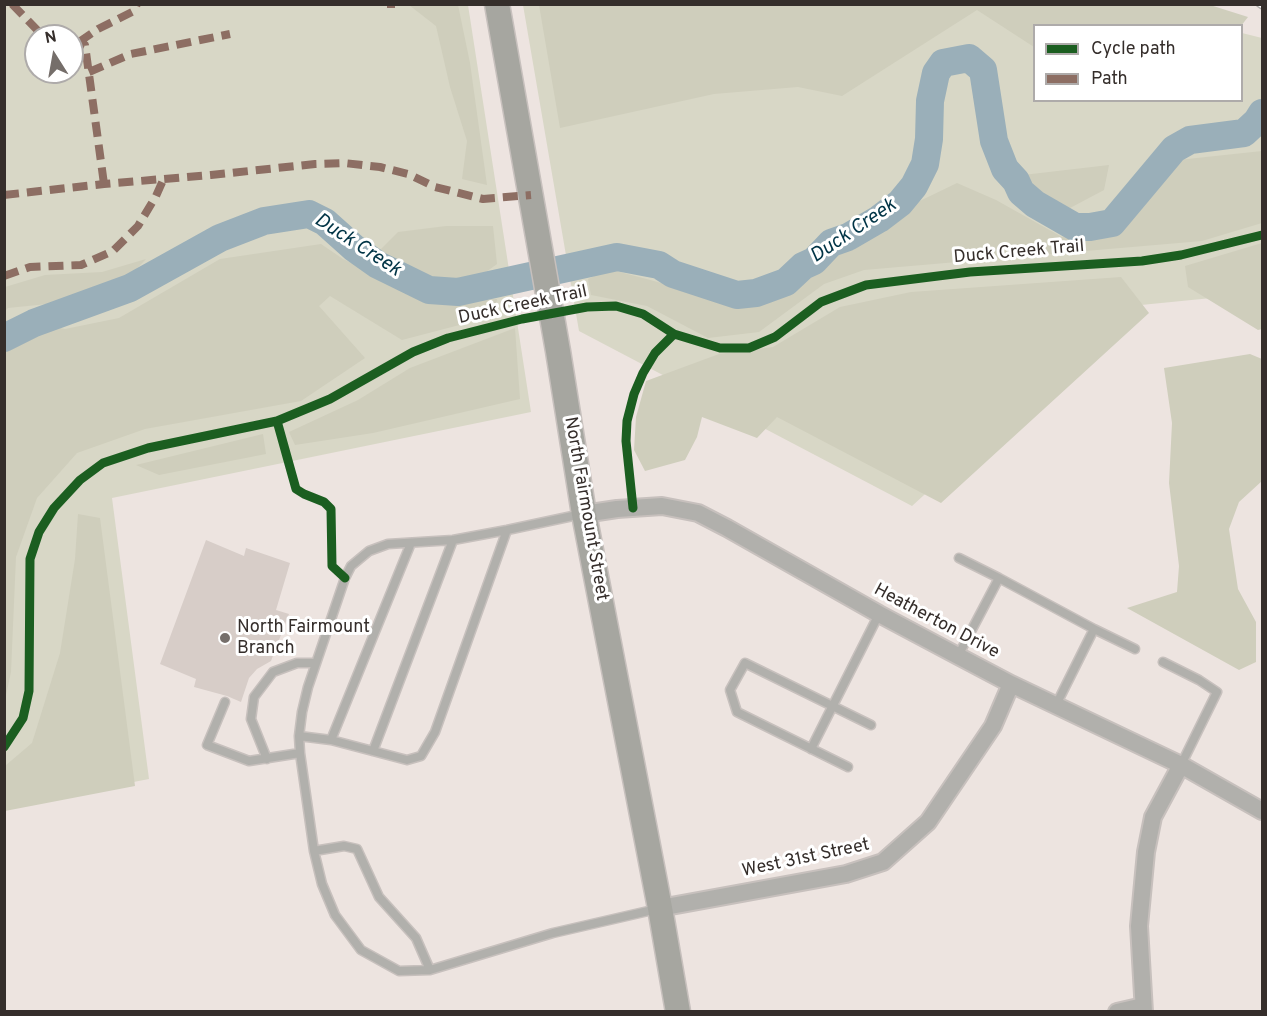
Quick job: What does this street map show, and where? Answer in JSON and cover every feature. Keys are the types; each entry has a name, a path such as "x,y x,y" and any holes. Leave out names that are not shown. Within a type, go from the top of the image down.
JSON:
{"street":[{"name":"North Fairmount Street","path":"497,4 584,514 678,1011"},
{"name":"Heatherton Drive","path":"584,514 662,506 698,513 879,614 1011,684 1181,765 1263,811"},
{"name":"West 31st Street","path":"660,908 846,874 883,862 928,822 993,726 1011,684"},
{"path":"1116,1011 1144,1009 1139,926 1146,852 1153,817 1181,765"}],"lane":[{"path":"584,514 453,540 388,544 369,551 351,566 316,663 302,712 299,736 300,753 314,851 322,884 335,915 361,950 399,971 430,970 553,933 660,908"},
{"path":"299,736 331,740 407,760 421,756 435,732 507,530"},
{"path":"373,751 453,540"},
{"path":"331,740 411,543"},
{"path":"959,558 1135,648"},
{"path":"958,656 999,578"},
{"path":"811,748 879,614"},
{"path":"1056,705 1094,629"},
{"path":"1163,662 1217,692 1181,765"},
{"path":"267,759 251,719 254,697 273,672 297,663 316,663"},
{"path":"848,767 737,711 730,690 745,663 871,725"},
{"path":"225,702 207,745 249,761 300,753"},
{"path":"314,851 344,846 357,849 379,897 416,938 430,970"}],"green space":[{"path":"1127,4 1042,24 1033,24 1033,102 1243,102 1243,33 1262,38 1262,293 1131,306 912,506 579,331 523,5"},
{"path":"5,5 468,5 531,412 112,498 149,779 5,807"},
{"path":"409,5 458,5 470,63 487,185 462,179 467,141 450,87 436,26"},
{"path":"539,5 1210,5 1248,17 1243,24 1033,24 1033,46 977,10 842,96 798,87 714,94 560,128"},
{"path":"1262,151 1262,223 1202,241 864,270 824,284 759,332 708,338 647,306 591,295 588,279 609,269 710,296 759,285 833,252 897,212 957,183 996,200 1062,237 1115,229 1134,211 1178,160"},
{"path":"1109,165 1104,190 1070,208 1033,196 1023,175"},
{"path":"446,226 493,226 497,264 472,282 437,285 398,268 380,250 398,232"},
{"path":"1262,243 1262,329 1258,330 1188,287 1185,266"},
{"path":"321,244 343,259 437,303 497,299 494,316 402,340 330,296 319,306 365,358 301,401 145,429 77,453 37,498 16,557 11,672 5,700 4,348 19,319 65,329 119,318 220,259"},
{"path":"146,259 126,280 67,302 8,308 5,311 5,287 45,275 102,272"},
{"path":"1121,277 1149,313 941,503 777,417 757,438 702,417 697,437 685,460 645,471 634,450 636,417 646,381 719,354 773,347 840,307 911,292"},
{"path":"515,328 520,399 373,433 295,445 289,432 358,400 410,368"},
{"path":"1250,354 1262,359 1262,481 1239,502 1229,529 1238,589 1256,622 1256,662 1239,670 1127,608 1177,592 1179,566 1169,483 1172,423 1164,368"},
{"path":"263,434 266,454 159,475 136,465"},
{"path":"78,514 100,518 135,786 5,811 5,766 32,743 60,653 75,559"}],"building":[{"name":"North Fairmount Branch","path":"206,540 244,556 246,548 290,563 276,610 289,614 271,661 257,669 249,678 241,702 194,687 196,679 160,664"}],"waterway":[{"name":"Duck Creek","path":"4,338 34,323 130,288 220,238 264,221 309,214 325,222 354,248 378,265 429,290 458,292 617,257 659,265 673,274 737,295 756,293 786,282 803,266 814,261 831,243 848,237 879,219 900,203 914,186 925,164 929,139 930,101 936,73 943,63 969,58 983,70 994,141 1005,169 1016,181 1021,192 1035,204 1075,227 1112,223 1174,149 1190,140 1244,133 1262,113"}],"marked path":[{"path":"12,4 31,24"},
{"path":"84,39 134,11 137,4"},
{"path":"89,72 131,54 230,34"},
{"path":"84,45 104,184"},
{"path":"4,195 344,163 380,167 408,174 435,187 483,199 531,195"},
{"path":"4,276 30,267 81,265 113,251 138,226 164,178"}],"cycle path":[{"name":"Duck Creek Trail","path":"4,747 23,718 29,691 30,559 39,532 54,508 80,480 103,463 148,448 277,421 330,399 413,352 448,338 522,319 587,307 616,306 643,314 674,334 720,348 749,348 775,337 821,302 866,285 970,272 1142,261 1181,255 1262,235"},
{"path":"633,508 626,441 627,421 634,394 643,373 655,353 674,334"},
{"path":"277,421 296,489 324,502 331,509 332,566 345,578"}],"place":[{"name":"North Fairmount Branch","path":"225,638"}]}
